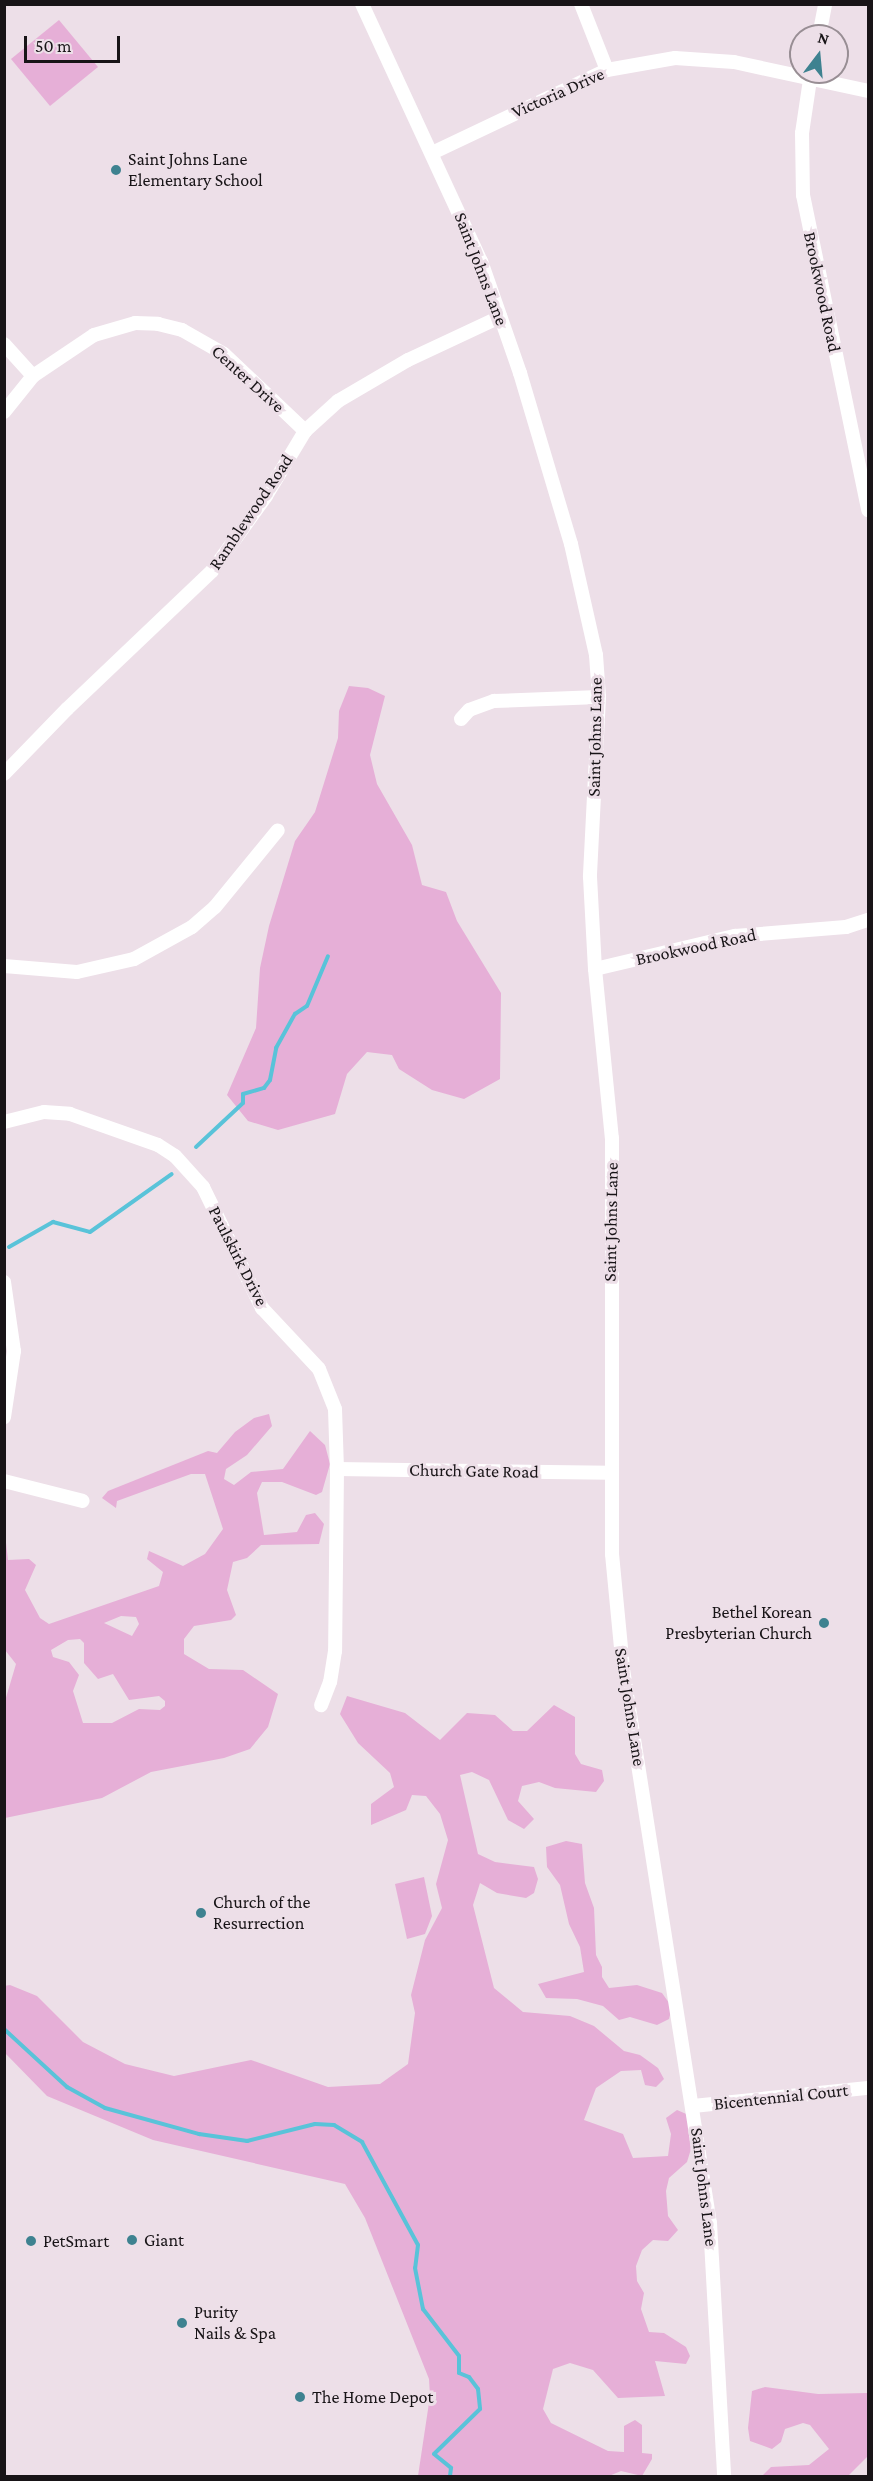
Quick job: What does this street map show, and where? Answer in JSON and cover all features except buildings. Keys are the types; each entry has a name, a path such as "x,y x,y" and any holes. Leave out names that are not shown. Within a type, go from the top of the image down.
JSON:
{"street":[{"name":"Saint Johns Lane","path":"362,4 481,261 582,583 597,655 599,697 590,877 595,969 612,1147 610,1473 612,1554 623,1669 710,2223 724,2476"},
{"path":"580,4 606,70"},
{"path":"821,24 825,4"},
{"name":"Victoria Drive","path":"432,153 606,70 675,58 705,58 789,72"},
{"name":"Brookwood Road","path":"810,84 802,133 803,195 868,510"},
{"name":"Victoria Drive","path":"841,84 868,91"},
{"name":"Ramblewood Road","path":"4,774 67,709 212,571 266,496 305,431 338,401 368,381 500,316"},
{"name":"Center Drive","path":"4,412 33,376 94,335 135,323 158,324 197,337 224,354 305,431"},
{"path":"4,344 33,376"},
{"path":"461,719 469,710 494,701 599,697"},
{"path":"4,966 77,972 134,959 192,927 215,907 278,830"},
{"name":"Brookwood Road","path":"595,969 735,936 846,927 868,920"},
{"name":"Paulskirk Drive","path":"4,1122 44,1112 70,1114 158,1145 189,1168 203,1187 262,1308 319,1370 334,1409 337,1469 335,1651 330,1682 321,1705"},
{"path":"4,1282 14,1351 4,1417"},
{"name":"Church Gate Road","path":"337,1469 610,1473"},
{"path":"4,1480 83,1501"},
{"name":"Bicentennial Court","path":"693,2106 868,2088"}],"shaded area":[{"path":"59,20 98,67 50,106 11,59"},
{"path":"349,686 368,688 385,696 370,755 377,784 412,845 422,885 446,892 457,921 501,993 500,1079 464,1099 432,1090 399,1069 392,1055 367,1052 347,1074 335,1114 278,1130 248,1121 227,1095 256,1028 260,968 269,926 295,841 315,812 338,738 339,711"},
{"path":"269,1414 272,1426 247,1455 226,1469 224,1479 234,1485 251,1472 283,1469 310,1431 325,1445 330,1464 322,1492 316,1495 282,1482 262,1482 257,1493 264,1535 297,1532 306,1515 315,1513 324,1524 319,1544 261,1545 247,1558 233,1562 227,1590 236,1615 231,1620 194,1626 184,1639 184,1654 209,1669 243,1670 278,1694 268,1727 250,1749 224,1758 151,1772 102,1798 5,1818 5,1701 16,1664 5,1650 5,1534 8,1560 29,1559 36,1565 25,1590 40,1618 49,1624 159,1586 163,1572 147,1559 149,1551 183,1566 205,1554 223,1529 205,1474 191,1474 117,1501 116,1508 102,1498 108,1491 208,1451 217,1453 235,1432 254,1418","holes":["121,1616 136,1617 139,1624 132,1636 104,1623","80,1639 84,1643 84,1663 98,1679 113,1674 129,1700 159,1696 165,1701 165,1706 160,1710 139,1709 112,1723 83,1723 73,1691 79,1675 69,1662 53,1657 51,1650 68,1640"]},
{"path":"347,1696 405,1713 440,1740 467,1713 495,1715 513,1731 527,1731 554,1705 575,1717 575,1754 581,1764 602,1770 604,1781 596,1792 555,1788 539,1782 522,1786 518,1801 534,1819 524,1829 508,1820 489,1780 472,1772 460,1775 478,1854 495,1862 534,1867 538,1879 534,1893 526,1898 497,1893 480,1883 473,1905 494,1988 523,2012 570,2016 594,2026 624,2051 640,2055 658,2068 664,2079 656,2087 645,2085 641,2070 621,2071 596,2088 584,2120 623,2134 633,2158 668,2156 671,2134 666,2118 677,2110 691,2116 691,2149 687,2162 669,2178 666,2191 668,2216 678,2230 668,2241 653,2240 642,2250 636,2266 637,2281 644,2293 641,2309 649,2332 664,2333 686,2347 690,2356 686,2364 655,2361 665,2396 618,2398 593,2370 570,2363 553,2369 543,2409 551,2423 608,2451 624,2452 624,2426 635,2420 642,2425 642,2453 652,2454 652,2459 642,2476 621,2471 609,2476 418,2476 430,2396 429,2379 365,2218 345,2184 153,2140 47,2096 5,2053 4,1986 10,1985 37,1996 83,2042 125,2064 174,2076 251,2060 328,2087 380,2084 408,2064 415,2013 411,1995 425,1940 442,1908 436,1884 448,1840 440,1814 426,1796 412,1795 406,1810 371,1825 371,1804 394,1787 390,1773 358,1743 340,1714"},
{"path":"566,1841 582,1844 585,1883 594,1908 596,1955 602,1967 602,1977 609,1988 637,1985 662,1993 672,2007 669,2019 657,2025 630,2017 619,2020 603,2006 577,1999 546,1998 538,1984 584,1972 580,1947 569,1924 560,1885 547,1867 546,1847"},
{"path":"424,1877 432,1916 425,1934 407,1939 395,1884"},
{"path":"765,2387 818,2394 868,2393 868,2456 848,2476 762,2476 771,2467 809,2465 829,2449 810,2425 803,2423 785,2429 781,2442 772,2449 750,2441 748,2428 752,2391"}],"waterway":[{"path":"196,1147 243,1103 243,1094 264,1088 270,1080 276,1048 295,1014 307,1006 328,956"},
{"path":"9,1247 53,1222 90,1232 172,1174"},
{"path":"4,2029 67,2087 105,2108 199,2134 247,2141 315,2124 334,2125 362,2142 418,2245 415,2268 423,2309 459,2356 459,2373 469,2377 478,2389 480,2409 434,2454 451,2468 450,2476"}],"place":[{"name":"Saint Johns Lane Elementary School","path":"116,170"},
{"name":"Bethel Korean Presbyterian Church","path":"824,1623"},
{"name":"Church of the Resurrection","path":"201,1913"},
{"name":"Giant","path":"132,2240"},
{"name":"PetSmart","path":"31,2241"},
{"name":"Purity Nails & Spa","path":"182,2323"},
{"name":"The Home Depot","path":"300,2397"}]}
